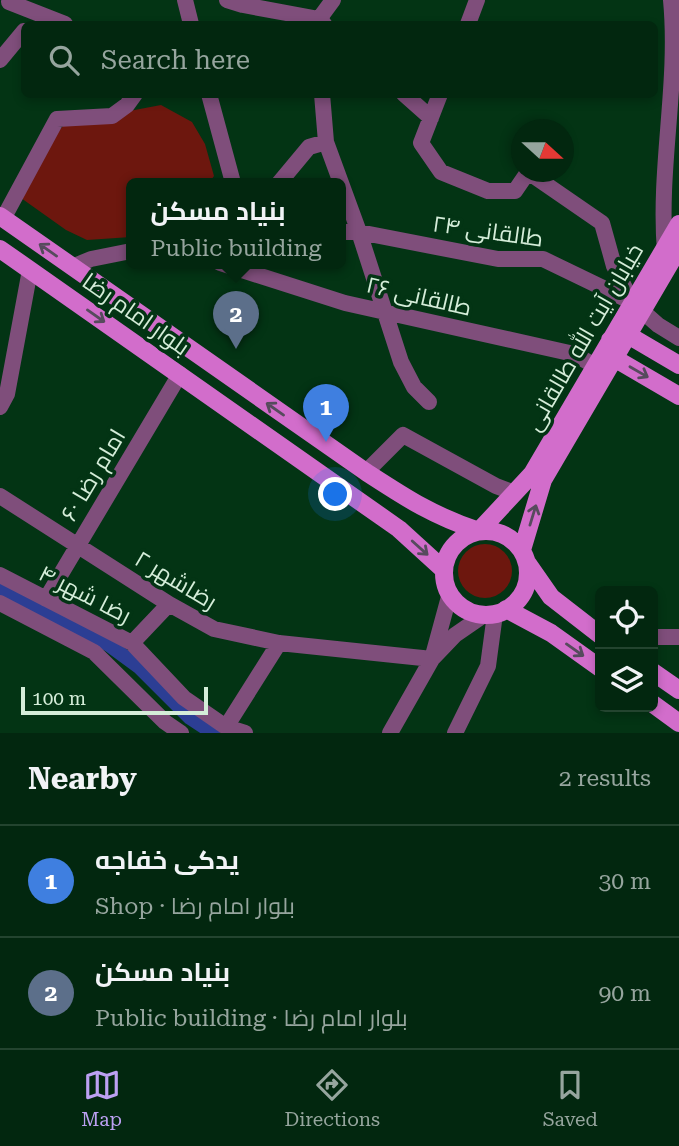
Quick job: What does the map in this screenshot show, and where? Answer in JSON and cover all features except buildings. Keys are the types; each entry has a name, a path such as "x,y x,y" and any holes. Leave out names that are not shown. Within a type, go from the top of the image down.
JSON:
{"main road":[{"name":"بلوار امام رضا","path":"2,218 414,504 443,519 479,531"},
{"name":"خیابان آیت الله طالقانی","path":"637,307 667,269 679,224"},
{"name":"خیابان آیت الله طالقانی","path":"619,338 672,248"},
{"name":"بلوار امام رضا","path":"0,249 399,529 444,570"},
{"path":"679,365 619,338 606,365 674,393 679,374"},
{"name":"خیابان آیت الله طالقانی","path":"538,477 606,365"},
{"path":"479,531 515,493 538,477"},
{"path":"495,612 515,603 526,585 525,557 538,477"},
{"path":"399,529 412,520 414,504"},
{"path":"595,631 551,597 525,557 508,537 479,531 466,536 455,545 448,556 444,570 445,582 458,604 470,611 495,612 551,633 595,664"},
{"path":"551,633 558,620 569,611"},
{"path":"658,675 679,690"},
{"path":"658,708 679,723"}],"street":[{"path":"11,0 9,2 35,20"},
{"path":"185,0 190,21"},
{"path":"227,0 311,21"},
{"path":"321,21 333,0"},
{"path":"469,21 477,0"},
{"path":"671,0 674,29 664,196 672,248"},
{"path":"0,60 21,36"},
{"path":"2,218 57,119 112,116 132,98"},
{"path":"210,98 231,178"},
{"path":"322,98 326,142 339,178"},
{"path":"408,98 431,118"},
{"path":"438,98 421,143 441,172 488,191 515,191 528,172 602,223 614,266 637,307"},
{"path":"283,178 309,147 326,142"},
{"path":"346,197 406,375 429,402"},
{"name":"طالقانی ۲۴","path":"346,232 359,232 498,260 543,259 637,307 679,338"},
{"path":"72,267 91,259 126,252"},
{"name":"طالقانی ۲۶","path":"239,269 345,303 574,354 606,365"},
{"path":"0,407 7,394 30,270"},
{"name":"امام رضا ۶۰","path":"46,599 180,374"},
{"path":"366,472 403,435 496,486 515,493"},
{"name":"رضاشهر ۲","path":"0,496 76,547 214,629 279,643 434,657"},
{"name":"رضا شهر ۴","path":"0,575 132,643 184,698 226,727 245,733"},
{"path":"434,657 450,593"},
{"path":"0,603 94,652 165,722 181,733"},
{"path":"132,643 169,604"},
{"path":"390,733 434,657 455,635 495,612"},
{"path":"455,733 488,666 495,612"},
{"path":"658,636 679,637"},
{"path":"226,727 279,643"}],"shaded area":[{"path":"161,105 192,122 205,144 214,176 126,178 126,237 87,240 66,230 21,198 47,143 66,123"},
{"path":"485,544 504,552 512,571 504,590 485,598 466,590 458,571 466,552"}],"waterway":[{"path":"0,589 109,645 139,667 190,718 213,733"}],"place":[{"name":"بنیاد مسکن","path":"236,349"},
{"name":"یدکی خفاجه","path":"326,442"}]}
